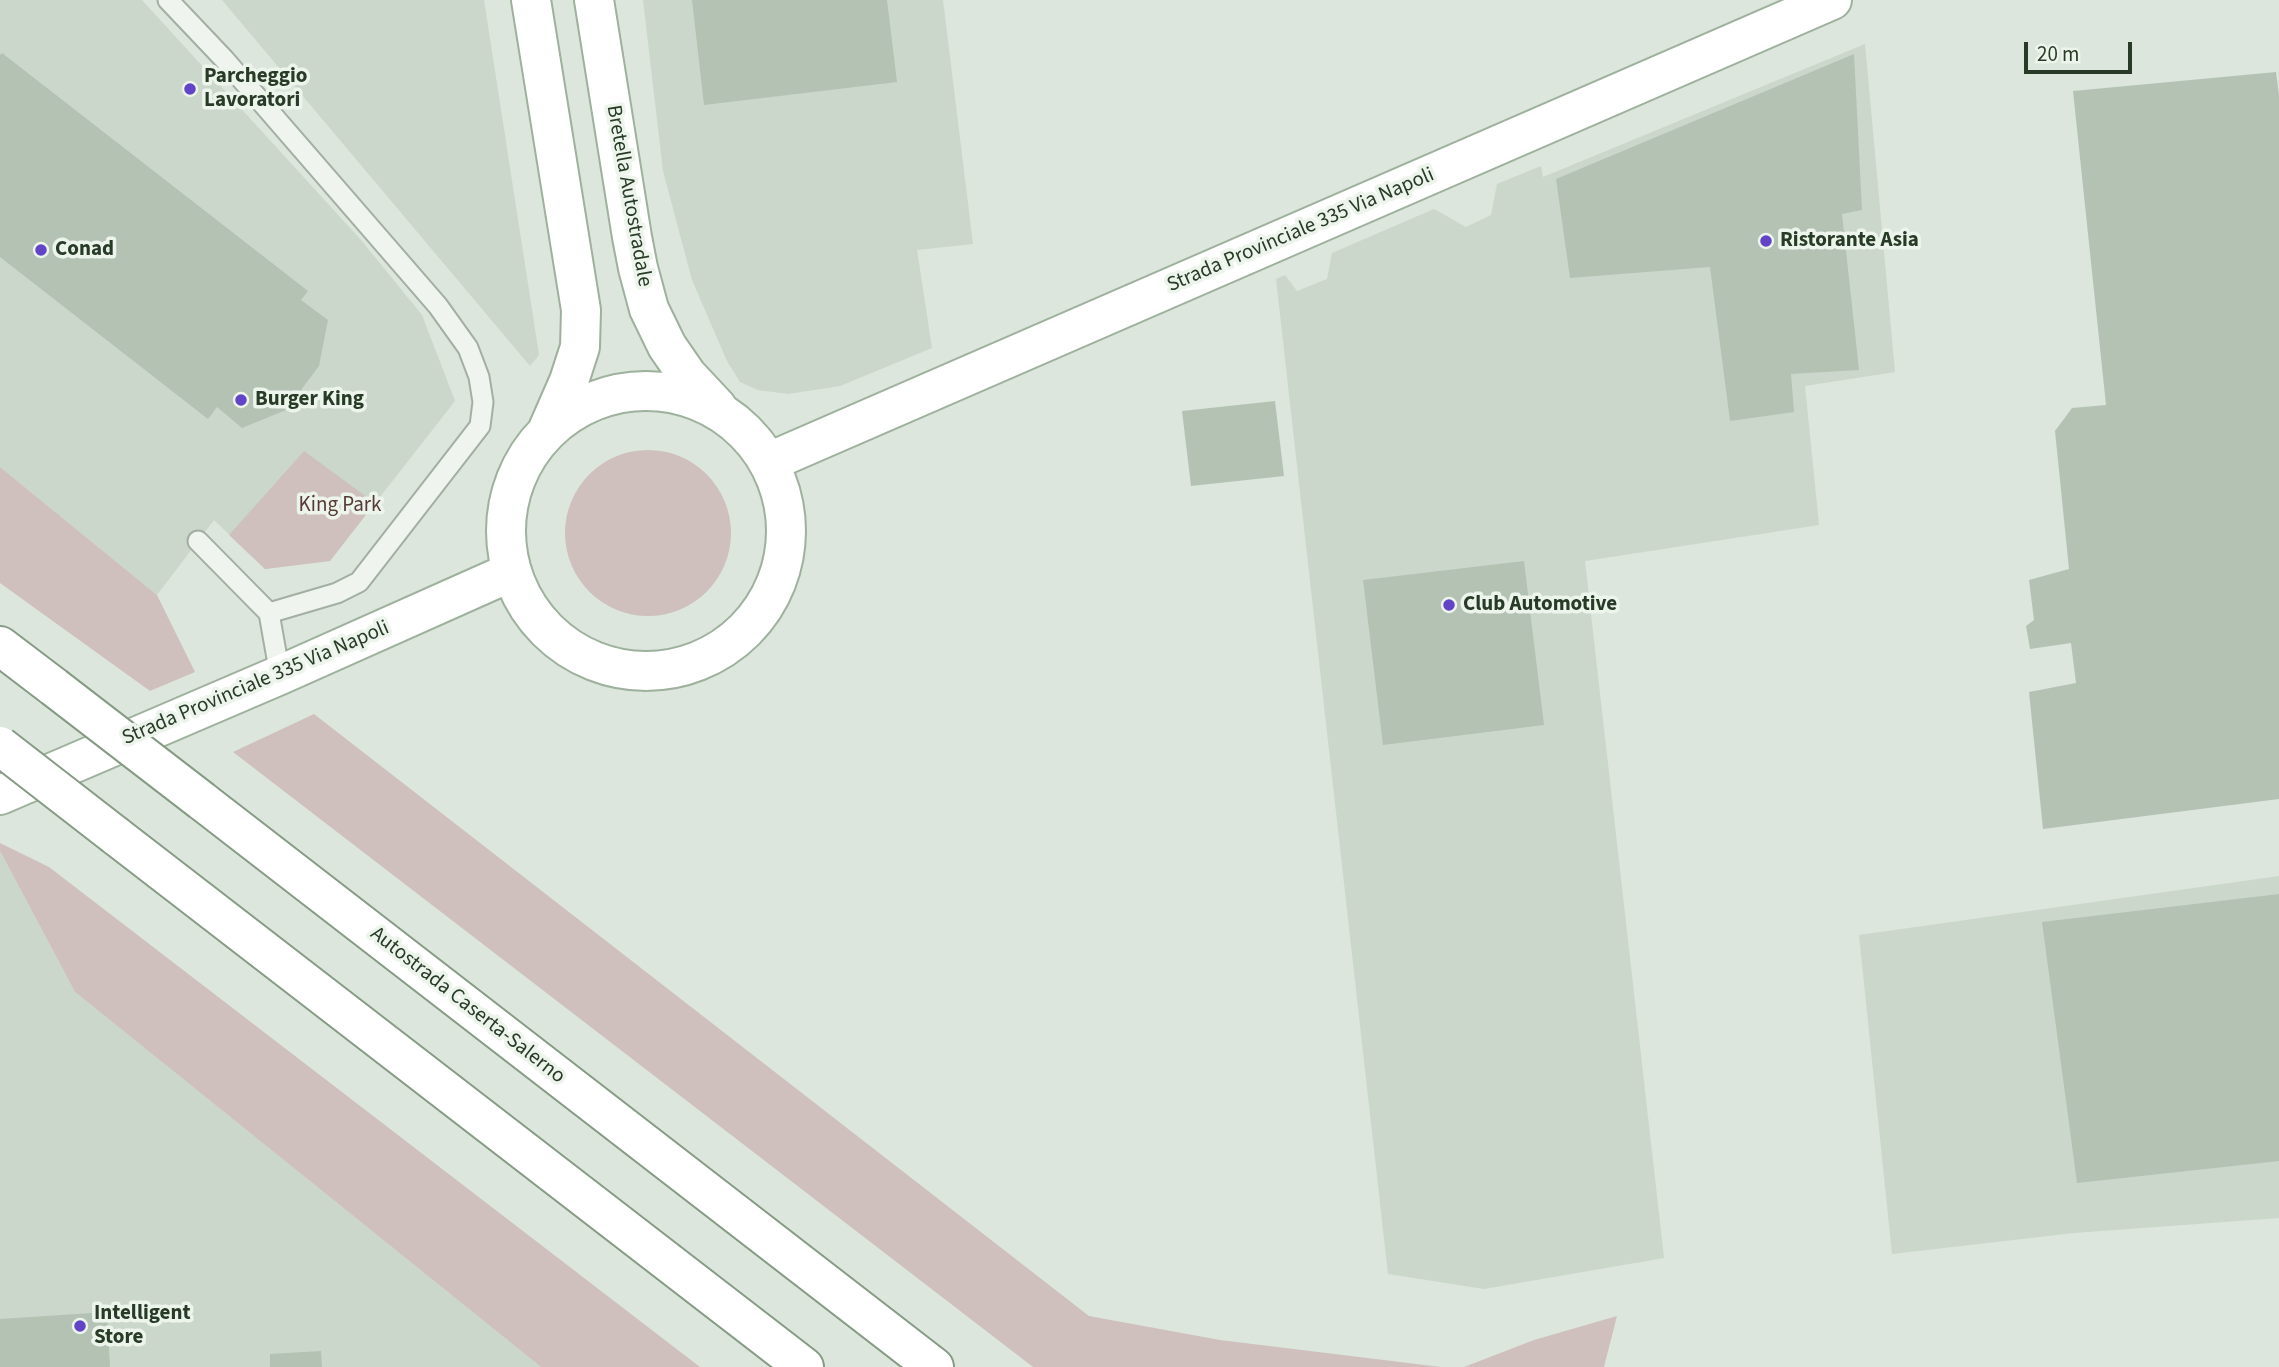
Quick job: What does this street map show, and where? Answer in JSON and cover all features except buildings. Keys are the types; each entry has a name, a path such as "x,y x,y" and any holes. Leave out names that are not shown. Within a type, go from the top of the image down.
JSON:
{"main road":[{"path":"531,0 581,310 580,347 569,381 548,429"},
{"name":"Bretella Autostradale","path":"594,0 632,237 649,309 667,346 721,411"},
{"name":"Strada Provinciale 335 Via Napoli","path":"769,462 1832,0"},
{"path":"631,391 662,391 693,398 721,411 748,434 769,462 782,494 787,527 784,560 773,592 755,620 730,643 701,660 669,669 636,671 603,664 572,650 546,630 525,603 511,572 505,542 506,511 514,481 528,453 548,429 573,410 601,397 631,391"},
{"name":"Strada Provinciale 335 Via Napoli","path":"0,795 511,572"},
{"name":"Autostrada Caserta-Salerno","path":"0,646 934,1367"},
{"path":"0,746 804,1367"}],"lane":[{"path":"168,0 224,59 439,306 468,348 479,377 483,402 480,426 359,582 337,593 269,613"},
{"path":"198,541 269,613 280,675"}],"shaded area":[{"path":"0,0 142,0 361,240 422,315 455,401 330,561 265,569 214,520 157,595 0,467"},
{"path":"222,0 484,0 539,355 530,366"},
{"path":"643,0 943,0 973,244 917,250 932,348 840,386 788,394 758,390 740,382 727,361 692,280 663,171"},
{"path":"1865,44 1895,372 1805,386 1819,525 1585,561 1664,1258 1484,1289 1388,1274 1276,279 1285,275 1297,291 1327,279 1332,253 1434,209 1466,227 1491,215 1497,184 1541,166 1543,177"},
{"path":"0,851 75,992 541,1367 0,1367"},
{"path":"2279,876 2279,1218 2074,1233 1892,1254 1859,935"}],"green space":[{"path":"648,450 680,456 707,474 725,501 731,533 725,565 707,592 680,610 648,616 616,610 589,592 571,565 565,533 571,501 589,474 616,456"},
{"name":"King Park","path":"304,451 375,503 330,561 265,569 229,535"},
{"path":"0,467 157,595 195,672 150,691 0,583"},
{"path":"314,714 1089,1316 1220,1340 1441,1367 1033,1367 233,752"},
{"path":"0,843 49,867 700,1367 541,1367 75,992 0,851"},
{"path":"1617,1316 1604,1367 1464,1367 1534,1340"}],"place":[{"name":"Parcheggio Lavoratori","path":"190,89"},
{"name":"Ristorante Asia","path":"1766,241"},
{"name":"Conad","path":"41,250"},
{"name":"Burger King","path":"241,400"},
{"name":"Club Automotive","path":"1449,605"},
{"name":"Intelligent Store","path":"80,1326"}]}
